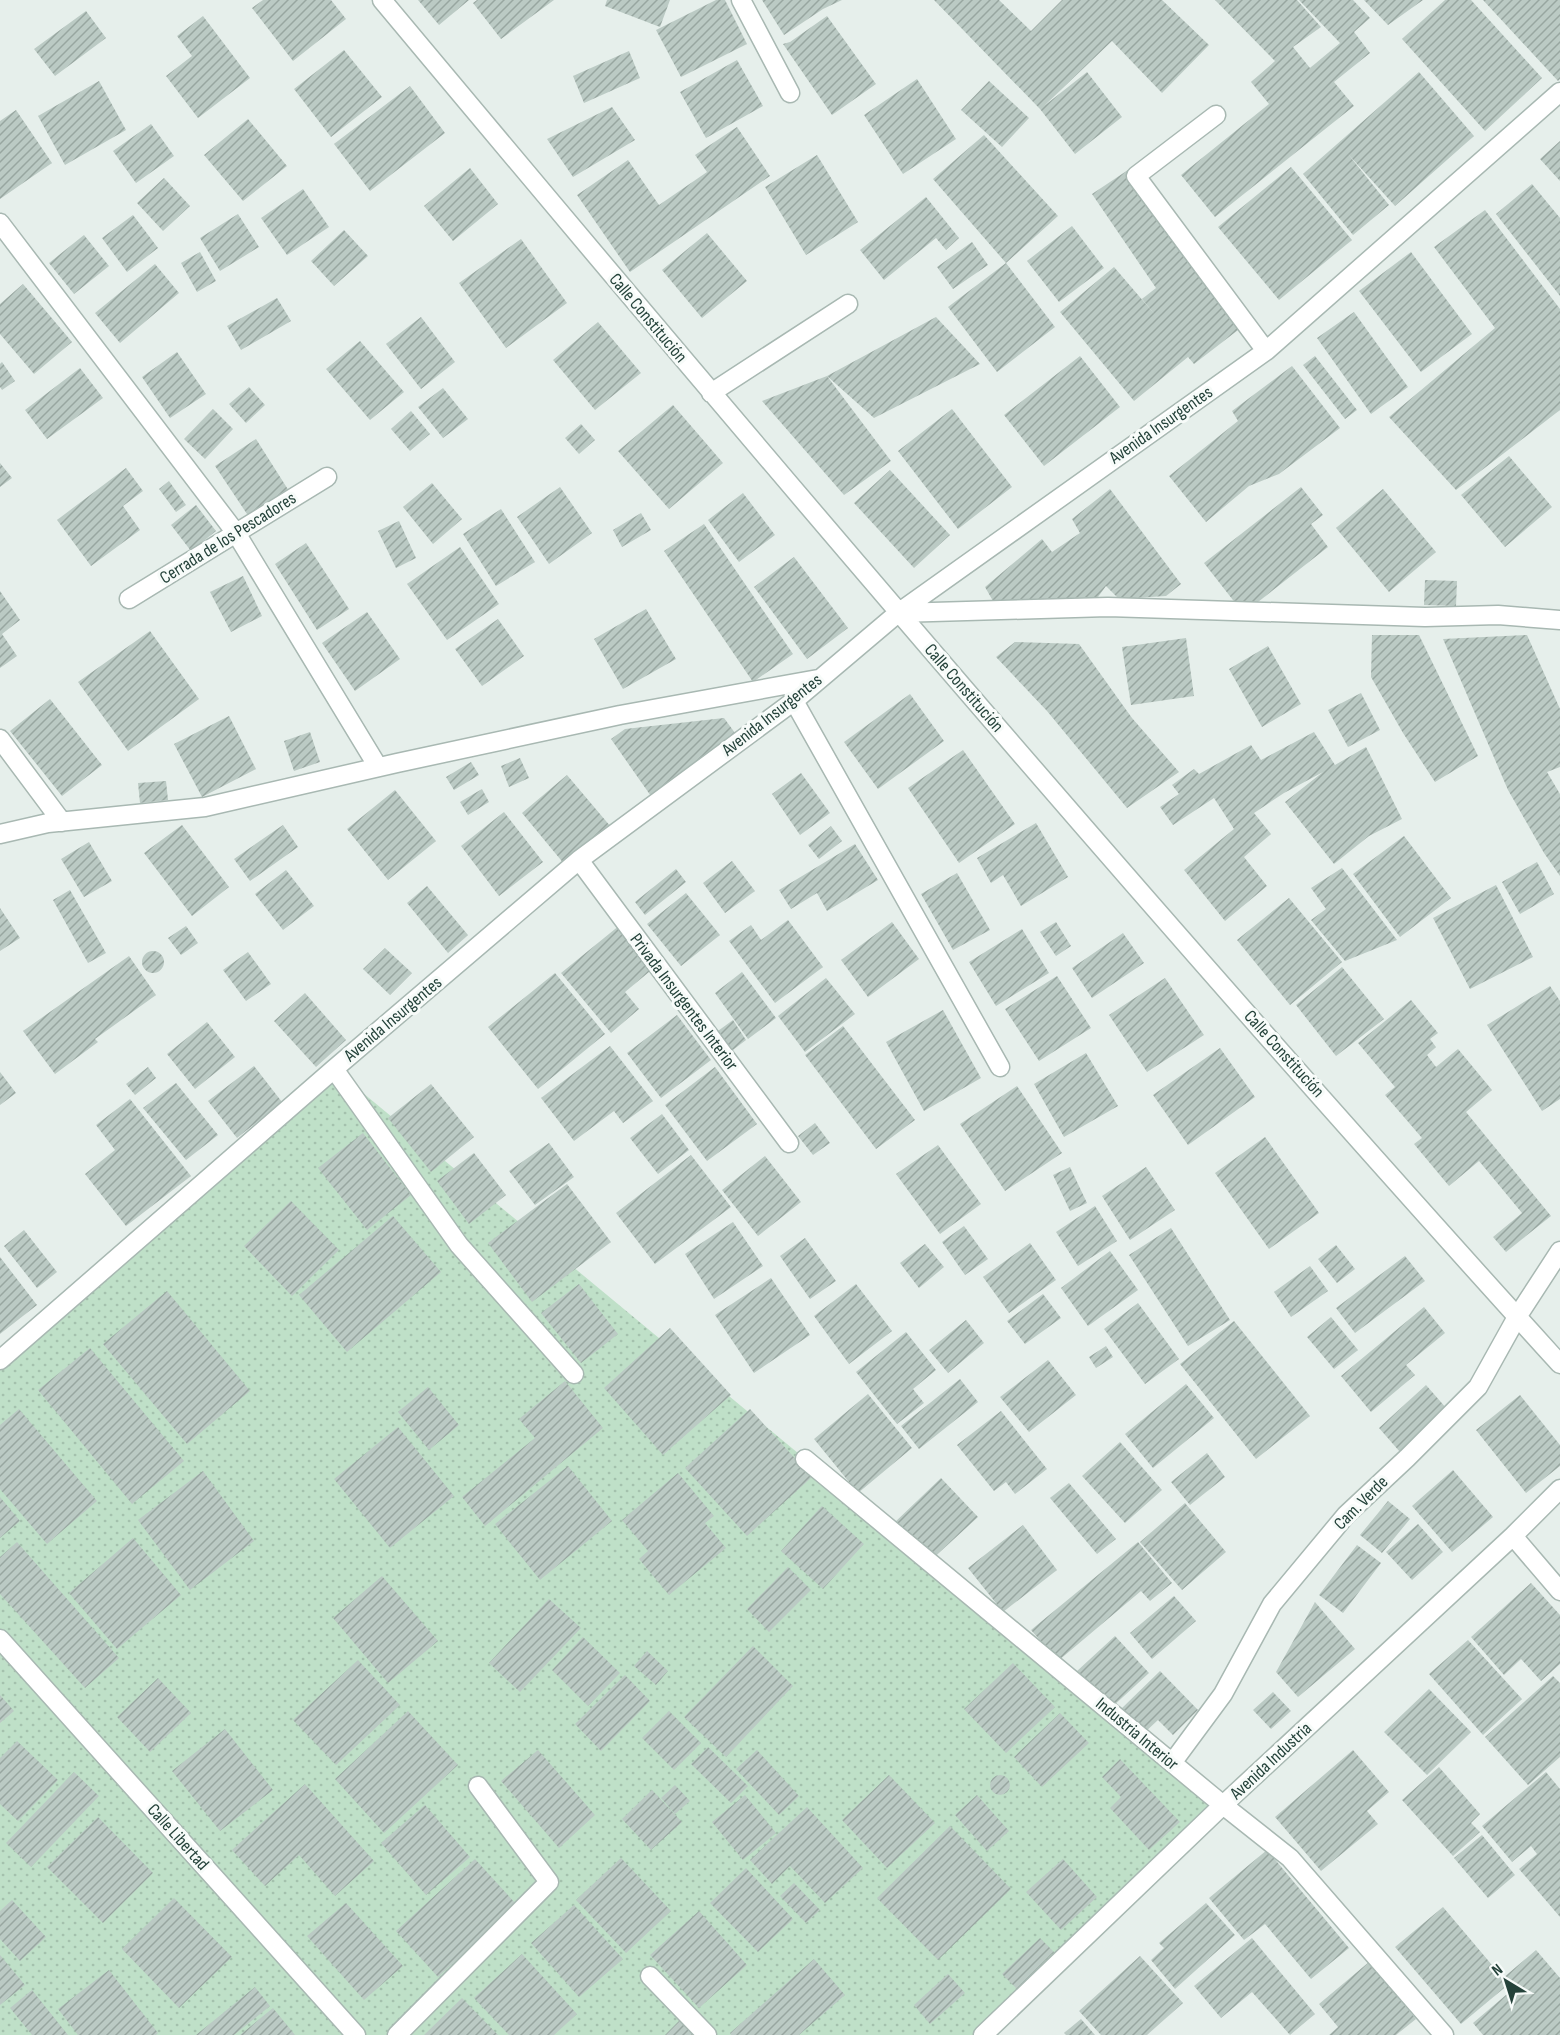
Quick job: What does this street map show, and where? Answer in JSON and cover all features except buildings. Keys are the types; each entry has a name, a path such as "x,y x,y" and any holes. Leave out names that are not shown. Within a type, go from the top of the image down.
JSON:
{"street":[{"name":"Calle Constitución","path":"382,0 898,613 1173,930 1560,1364"},
{"path":"741,0 790,93"},
{"name":"Avenida Insurgentes","path":"0,1360 333,1069 579,860 794,700 898,613 1266,351 1560,92"},
{"path":"1216,115 1136,176 1266,351"},
{"path":"0,223 236,533 378,767"},
{"path":"711,393 848,304"},
{"name":"Cerrada de los Pescadores","path":"129,599 327,477"},
{"path":"898,613 1108,607 1425,618 1498,615 1560,620"},
{"path":"0,834 62,822 205,807 620,715 818,679"},
{"path":"794,700 1000,1067"},
{"path":"0,739 62,822"},
{"name":"Privada Insurgentes Interior","path":"579,860 789,1143"},
{"path":"333,1069 459,1245 574,1374"},
{"name":"Cam. Verde","path":"1172,1763 1223,1694 1272,1604 1346,1515 1478,1387 1517,1317 1560,1251"},
{"name":"Industria Interior","path":"805,1459 1290,1858 1444,2035"},
{"name":"Avenida Industria","path":"983,2035 1223,1805 1560,1489"},
{"path":"1512,1536 1560,1591"},
{"name":"Calle Libertad","path":"0,1639 356,2035"},
{"path":"397,2035 549,1882 478,1786"},
{"path":"650,1976 707,2035"}],"green space":[{"path":"334,1069 1223,1805 980,2035 0,2035 0,1348"}]}
